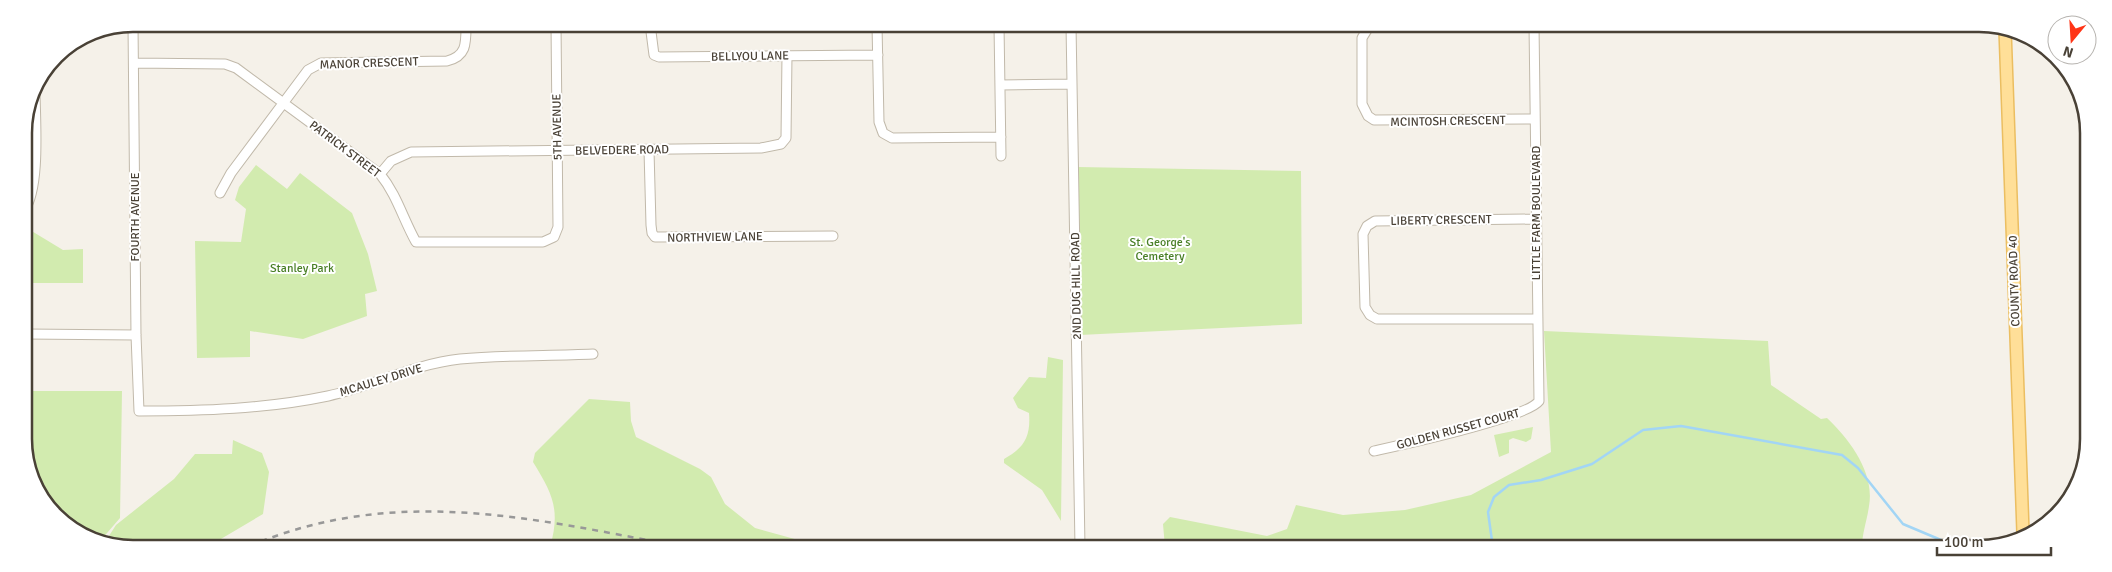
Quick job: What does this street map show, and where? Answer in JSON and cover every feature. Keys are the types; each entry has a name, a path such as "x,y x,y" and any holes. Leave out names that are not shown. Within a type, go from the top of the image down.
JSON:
{"main road":[{"name":"COUNTY ROAD 40","path":"2006,37 2023,529"}],"street":[{"name":"2ND DUG HILL ROAD","path":"1071,32 1080,539"},
{"name":"MCINTOSH CRESCENT","path":"1365,32 1362,38 1362,104 1364,111 1374,120 1535,119"},
{"name":"LITTLE FARM BOULEVARD","path":"1534,32 1536,319 1539,401"},
{"name":"FOURTH AVENUE","path":"133,33 136,334 139,411"},
{"name":"MANOR CRESCENT","path":"220,194 231,173 308,70 321,62 447,61 457,58 463,52 466,33"},
{"name":"5TH AVENUE","path":"556,33 557,229"},
{"name":"BELLYOU LANE","path":"651,33 652,50 654,55 659,57 878,55"},
{"path":"877,33 879,122 883,133 892,138 1001,137"},
{"path":"999,33 1001,156"},
{"name":"BELVEDERE ROAD","path":"380,174 391,161 411,152 558,152 761,148 781,144 786,138 787,55"},
{"name":"PATRICK STREET","path":"134,64 225,64 236,68 380,174 394,191 404,220 416,242 543,242 554,237 557,229"},
{"path":"1000,85 1072,84"},
{"path":"33,188 35,179 35,112"},
{"name":"NORTHVIEW LANE","path":"649,150 651,225 655,237 833,236"},
{"name":"LIBERTY CRESCENT","path":"1536,219 1375,221 1368,226 1363,234 1365,307 1370,316 1377,319 1536,319"},
{"path":"32,334 136,334"},
{"name":"MCAULEY DRIVE","path":"139,411 210,410 328,396 364,386 413,368 460,360 593,354"},
{"name":"GOLDEN RUSSET COURT","path":"1374,451 1468,428 1529,410 1539,401"}],"green space":[{"name":"Stanley Park","path":"256,165 287,189 300,173 352,213 368,254 377,291 365,294 367,316 303,339 250,331 250,357 197,358 195,241 241,242 246,209 235,200 239,187"},
{"name":"St. George's Cemetery","path":"1078,167 1301,171 1302,324 1080,335"},
{"path":"33,232 63,250 83,249 83,283 32,283"},
{"path":"1544,331 1768,341 1771,385 1821,419 1827,418 1844,436 1859,458 1868,481 1870,494 1863,539 1164,539 1163,524 1170,517 1267,536 1287,529 1296,505 1343,515 1405,510 1471,495 1551,452"},
{"path":"1048,357 1063,360 1061,521 1042,490 1004,463 1004,459 1017,451 1025,441 1029,429 1029,413 1018,408 1013,398 1029,377 1046,378"},
{"path":"32,391 122,391 120,518 105,535 95,532 72,519 53,500 40,477 34,458"},
{"path":"589,399 630,402 631,421 636,437 700,469 711,477 725,504 755,528 797,540 552,540 555,522 553,502 550,492 533,462 535,453"},
{"path":"1533,427 1531,439 1526,442 1513,438 1509,440 1509,453 1499,457 1494,435"},
{"path":"233,440 262,453 269,472 263,514 219,540 134,540 109,536 116,525 174,479 195,454 232,454"}],"waterway":[{"path":"1492,539 1488,512 1494,497 1509,485 1541,480 1592,464 1643,430 1681,426 1842,455 1858,468 1903,524 1939,539"}],"railway":[{"path":"267,540 304,527 358,516 412,512 466,513 519,518 645,540"}]}
